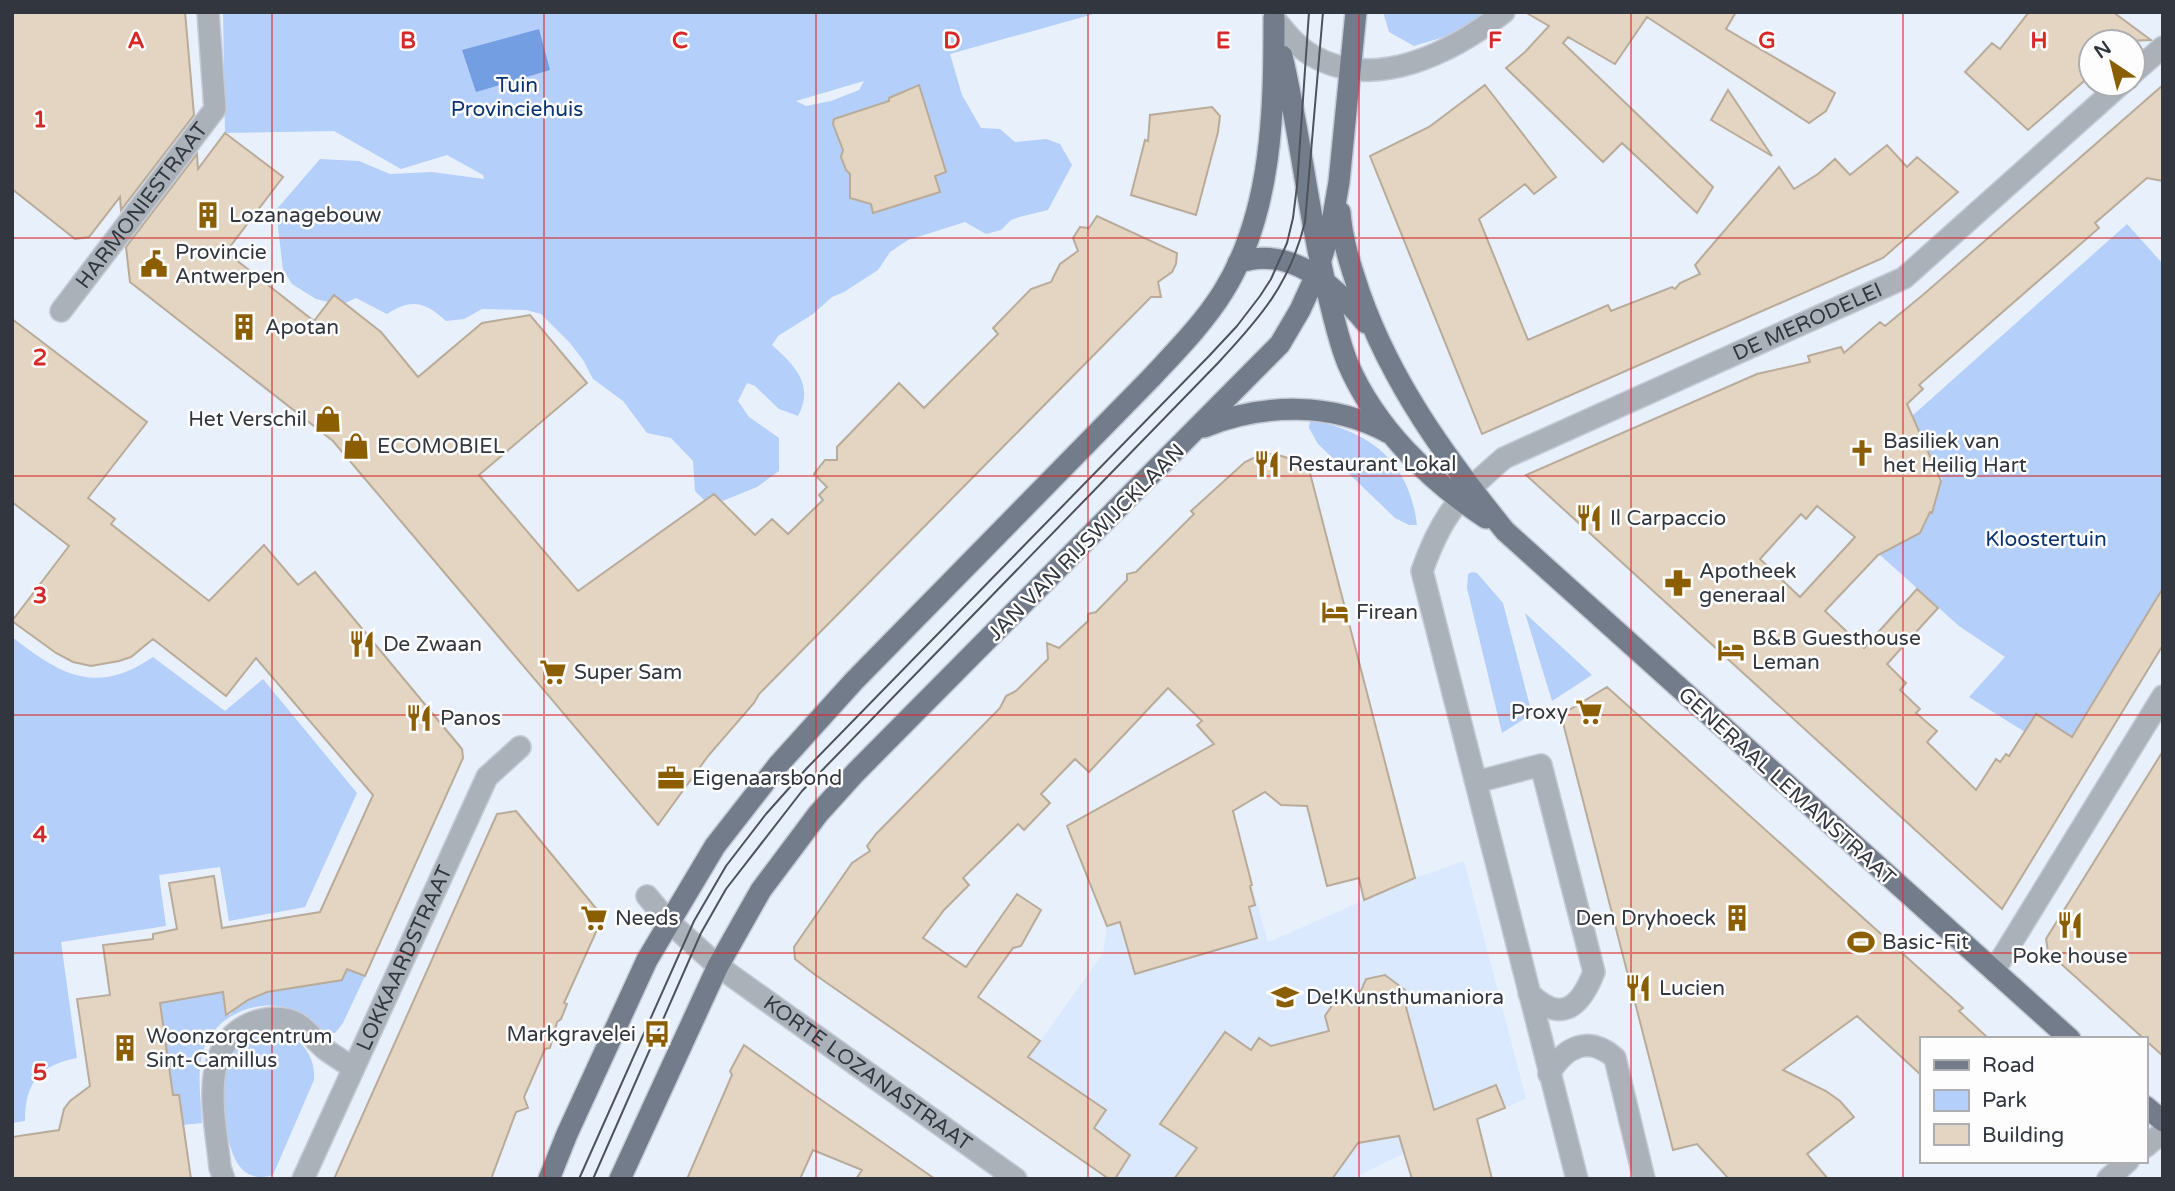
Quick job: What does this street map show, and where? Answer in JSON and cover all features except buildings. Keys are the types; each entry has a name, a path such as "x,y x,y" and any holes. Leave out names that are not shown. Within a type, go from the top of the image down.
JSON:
{"main road":[{"name":"JAN VAN RIJSWIJCKLAAN","path":"620,1179 718,966 761,890 818,814 856,772 1280,344 1320,272 1331,228 1339,181 1356,12"},
{"path":"549,1179 626,1003 668,921 715,846 779,764 854,681 1178,348 1213,306 1238,263 1254,215 1267,158 1274,83 1273,15"},
{"name":"GENERAAL LEMANSTRAAT","path":"1273,15 1293,107 1320,272 1348,364 1374,409 1394,436 1464,493 2068,1037"},
{"name":"GENERAAL LEMANSTRAAT","path":"1339,181 1342,230 1347,256 1374,333 1464,493"},
{"path":"1238,263 1269,257 1320,272 1374,333"},
{"path":"1198,429 1226,418 1254,412 1302,409 1350,416 1394,436"},
{"path":"2147,1108 2163,1121"}],"street":[{"name":"HARMONIESTRAAT","path":"61,311 215,109 208,12"},
{"path":"1273,15 1292,41 1310,54 1330,64 1349,69 1394,67 1420,61 1476,31 1504,12"},
{"path":"2147,61 2163,47"},
{"name":"DE MERODELEI","path":"1577,1179 1422,571 1448,512 1464,493 1504,458 1904,278 2105,98"},
{"path":"1994,971 2163,696"},
{"name":"LOKKAARDSTRAAT","path":"303,1179 487,777 520,747"},
{"path":"1476,782 1541,765 1594,972 1578,1003 1566,1010 1553,1011 1541,1005 1529,993"},
{"path":"646,896 668,921 718,966"},
{"name":"KORTE LOZANASTRAAT","path":"718,966 1016,1179"},
{"path":"224,1179 220,1168 212,1080 219,1054 226,1042 238,1031 265,1019 280,1018 293,1022 352,1067"},
{"path":"1549,1074 1564,1052 1578,1047 1592,1045 1605,1049 1615,1058 1644,1179"},
{"path":"2147,1145 2163,1132"},
{"path":"2108,1179 2127,1163"}],"shaded area":[{"path":"539,29 550,70 476,92 462,50"},
{"name":"De!Kunsthumaniora","path":"1464,861 1526,1098 1351,1179 1110,1179 998,1101 1103,953 1107,926 1252,885 1268,942 1415,878"}],"green space":[{"name":"Tuin Provinciehuis","path":"223,12 1101,12 950,54 962,95 981,128 1000,129 1015,142 1046,139 1060,144 1072,165 1048,210 1011,220 1001,230 986,234 965,222 908,240 890,252 878,270 832,297 813,314 778,336 772,345 788,360 803,385 803,405 798,416 779,409 755,386 747,383 738,401 749,417 779,438 779,471 757,487 710,506 695,491 693,461 671,438 647,433 623,401 593,379 570,343 541,314 526,310 482,309 464,319 446,321 425,306 411,304 387,314 356,298 341,305 316,299 292,284 283,270 276,210 320,159 359,161 390,174 432,172 484,179 483,175 447,155 401,169 334,131 225,133","holes":["864,81 859,90 831,101 806,106 796,101"]},
{"path":"1383,12 1486,12 1451,35 1414,46 1389,32"},
{"name":"Kloostertuin","path":"2127,224 2163,264 2163,588 2072,737 2037,715 2025,732 1969,697 2005,657 1959,626 1879,554 1920,533 1920,509 1932,512 1942,479 1912,416"},
{"path":"1310,420 1351,432 1383,453 1405,483 1413,503 1417,525 1409,525 1395,518 1318,444 1309,428"},
{"path":"1477,573 1503,603 1532,714 1502,733 1467,588 1468,574"},
{"path":"1525,613 1592,675 1552,701"},
{"path":"12,637 47,662 80,676 114,676 153,657 225,711 263,679 357,793 305,907 229,921 220,867 159,875 166,926 61,942 77,1058 53,1065 37,1078 28,1096 25,1121 12,1123"},
{"path":"347,969 365,976 343,1023 335,1033 323,1032 310,1018 277,1006 259,1006 242,1011 213,1032 204,1048 200,1066 202,1123 183,1125 173,1095 160,1003 223,992 229,1015 241,1005 267,993 342,980"},
{"path":"277,1030 293,1037 305,1048 312,1063 314,1080 273,1175 256,1177 244,1171 235,1159 226,1125 223,1078 229,1058 240,1044 256,1034"}],"tram line":[{"path":"579,1179 694,921 726,866 766,814 807,768 1209,356 1237,326 1271,279 1287,243 1293,218 1309,12"},
{"path":"593,1179 701,933 726,889 802,791 1218,363 1272,299 1291,264 1305,222 1323,12"}],"place":[{"name":"Lozanagebouw","path":"208,215"},
{"name":"Provincie Antwerpen","path":"154,264"},
{"name":"Apotan","path":"244,327"},
{"name":"Het Verschil","path":"328,419"},
{"name":"ECOMOBIEL","path":"356,446"},
{"name":"Basiliek van het Heilig Hart","path":"1862,453"},
{"name":"Restaurant Lokal","path":"1267,464"},
{"name":"Il Carpaccio","path":"1589,518"},
{"name":"Apotheek generaal","path":"1678,583"},
{"name":"Firean","path":"1335,612"},
{"name":"De Zwaan","path":"362,644"},
{"name":"B&B Guesthouse Leman","path":"1731,650"},
{"name":"Super Sam","path":"553,672"},
{"name":"Proxy","path":"1589,712"},
{"name":"Panos","path":"419,718"},
{"name":"Eigenaarsbond","path":"671,778"},
{"name":"Needs","path":"594,918"},
{"name":"Den Dryhoeck","path":"1737,918"},
{"name":"Poke house","path":"2070,925"},
{"name":"Basic-Fit","path":"1861,942"},
{"name":"Lucien","path":"1638,988"},
{"name":"De!Kunsthumaniora","path":"1285,997"},
{"name":"Markgravelei","path":"657,1034"},
{"name":"Woonzorgcentrum Sint-Camillus","path":"125,1048"}]}
